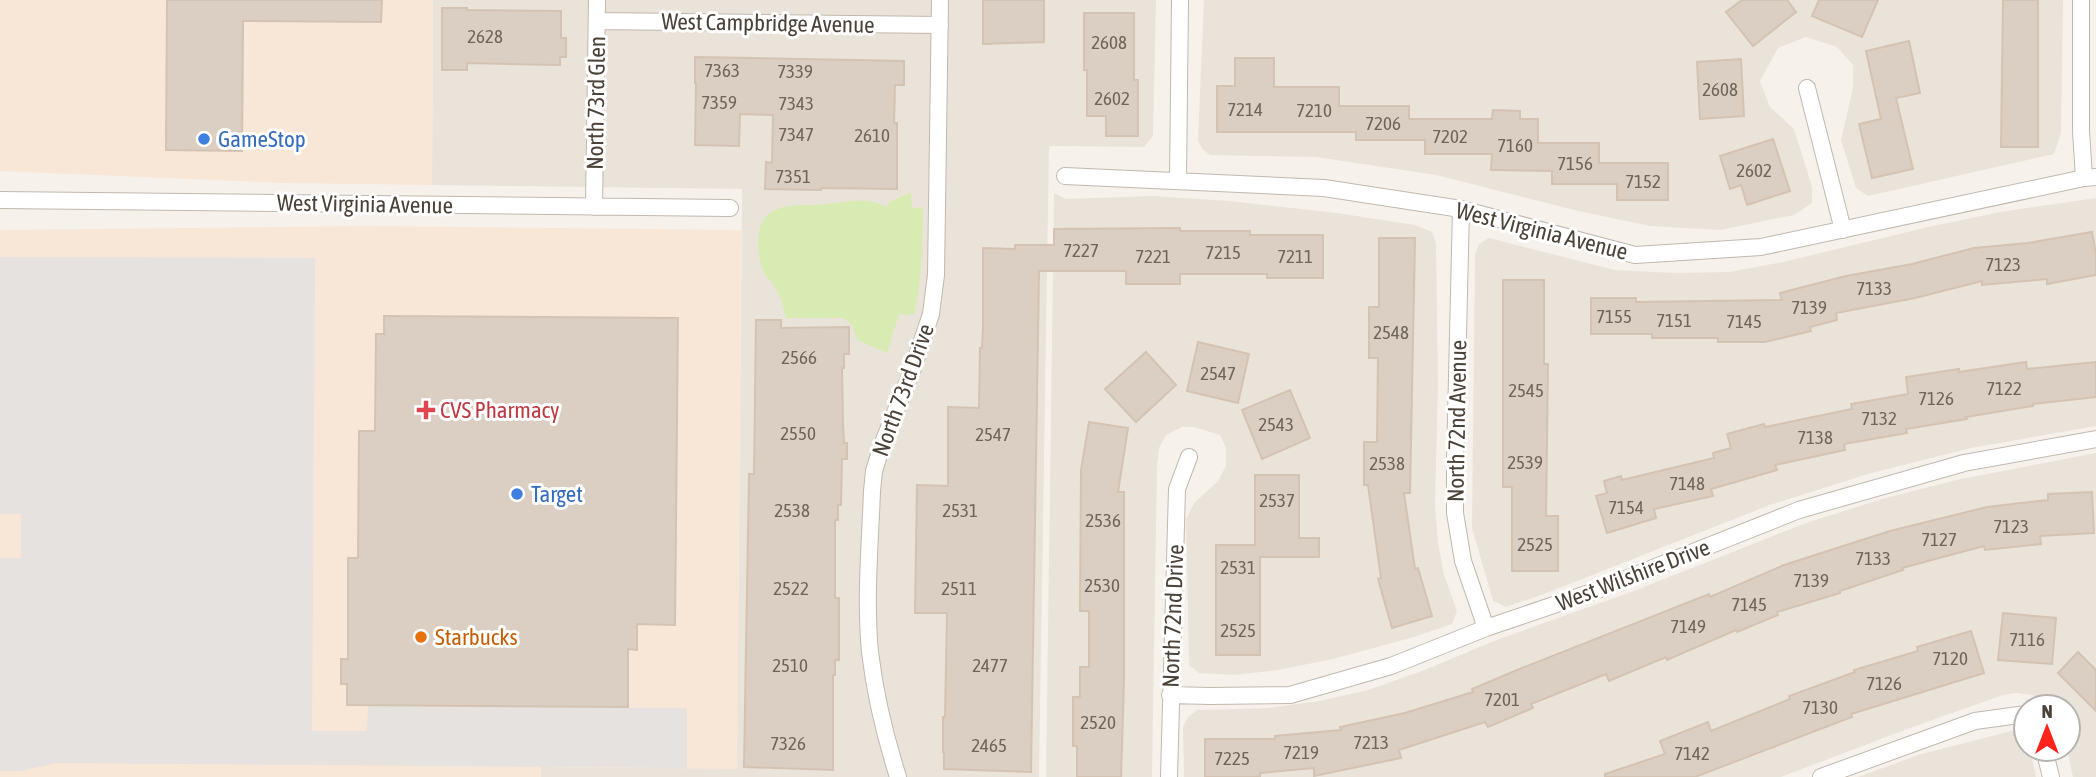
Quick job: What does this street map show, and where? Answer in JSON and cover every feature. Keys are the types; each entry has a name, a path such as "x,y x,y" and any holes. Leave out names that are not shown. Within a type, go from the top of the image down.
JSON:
{"street":[{"name":"North 73rd Glen","path":"594,207 597,0"},
{"name":"North 73rd Drive","path":"898,777 878,702 870,652 872,491 874,471 882,445 931,314 936,275 940,0"},
{"path":"1178,181 1180,0"},
{"path":"2081,0 2081,131 2090,178"},
{"name":"West Campbridge Avenue","path":"597,21 940,25"},
{"path":"1807,88 1843,230"},
{"name":"West Virginia Avenue","path":"1065,176 1325,188 1461,209 1635,255 1761,247 2090,178"},
{"name":"West Virginia Avenue","path":"0,200 730,208"},
{"name":"North 72nd Avenue","path":"1461,209 1455,513 1463,561 1486,628"},
{"name":"West Wilshire Drive","path":"1170,695 1290,695 1391,666 1486,628 1595,591 1800,510 1964,463 2096,439"},
{"name":"North 72nd Drive","path":"1168,777 1177,489 1189,457"},
{"path":"1821,777 1975,721 2012,716"}],"shaded area":[{"path":"0,0 433,0 432,185 283,183 0,171"},
{"path":"433,0 1156,0 1153,136 1144,147 1049,146 1039,777 541,777 541,767 737,768 742,189 432,185"},
{"path":"1204,0 2063,0 2061,133 2054,154 1868,196 1856,188 1841,140 1853,88 1853,65 1837,47 1806,37 1778,48 1760,81 1770,107 1794,129 1812,187 1812,203 1794,215 1720,230 1650,226 1578,211 1436,175 1316,157 1210,155 1198,141"},
{"path":"1054,193 1066,199 1153,196 1230,201 1337,213 1415,225 1432,232 1436,243 1438,383 1435,506 1444,575 1457,611 1452,624 1333,659 1278,670 1235,675 1199,673 1189,665 1186,519 1194,503 1218,481 1226,466 1226,448 1220,435 1194,427 1182,427 1166,435 1159,448 1157,465 1152,777 1046,777"},
{"path":"2096,198 2096,426 1971,448 1868,474 1770,505 1539,596 1506,607 1493,601 1472,528 1475,255 1479,244 1489,238 1615,270 1729,272 2000,212"},
{"path":"367,226 741,230 737,769 541,767 541,777 0,777 0,230"},
{"path":"0,257 315,258 312,731 367,731 368,706 687,708 687,768 57,763 20,771 0,771 0,558 21,558 21,514 0,514"},
{"path":"2096,453 2096,777 2073,777 2070,763 2082,763 2082,693 2012,693 1781,777 1184,777 1183,727 1188,717 1197,710 1269,708 1368,690 1631,592 1806,523 1882,499 1956,480"},
{"path":"2012,731 2012,763 2033,763 2036,777 1858,777 1918,755"}],"green space":[{"path":"911,192 912,208 923,207 919,288 914,315 899,314 887,353 857,340 852,325 844,318 786,318 779,295 765,275 760,260 759,234 765,218 775,210 792,206 870,201 886,207 890,202"}],"building":[{"path":"167,0 382,0 381,22 243,21 242,151 166,150"},
{"path":"983,0 1044,0 1044,42 983,44"},
{"path":"1742,0 1787,0 1796,12 1753,46 1726,12"},
{"path":"1819,0 1878,0 1862,37 1812,16"},
{"path":"2003,0 2038,0 2038,147 2001,147"},
{"path":"442,8 561,11 561,38 566,38 566,57 560,57 560,65 467,63 467,70 442,70"},
{"path":"1084,13 1134,13 1134,80 1138,80 1138,136 1106,136 1106,116 1087,116"},
{"path":"1909,41 1920,93 1896,98 1913,169 1872,178 1859,124 1881,119 1866,51"},
{"path":"695,57 904,61 904,85 895,85 897,189 765,189 766,162 772,163 773,115 740,114 739,146 695,145"},
{"path":"1235,58 1274,58 1274,87 1339,87 1339,106 1409,106 1409,119 1492,119 1493,110 1520,111 1520,119 1538,119 1538,143 1599,143 1599,163 1668,163 1668,200 1617,200 1617,184 1552,184 1552,171 1491,170 1492,154 1425,154 1425,140 1356,140 1356,132 1217,132 1217,86 1235,86"},
{"path":"1741,59 1744,116 1700,119 1697,62"},
{"path":"1773,139 1790,191 1747,205 1741,185 1730,189 1720,156"},
{"path":"1180,228 1180,231 1250,231 1250,235 1323,235 1323,278 1267,278 1267,274 1180,274 1180,284 1126,284 1126,271 1039,271 1031,772 944,769 947,613 915,613 917,485 948,486 948,407 979,408 983,248 1015,249 1015,245 1054,245 1054,229"},
{"path":"2092,232 2096,275 2047,284 2047,279 1982,285 1982,281 1915,298 1836,313 1837,320 1810,327 1811,331 1765,342 1718,342 1718,338 1652,338 1652,334 1591,334 1591,298 1636,298 1636,302 1782,300 1780,293 1846,276 1912,264 1974,248 2028,243"},
{"path":"1379,238 1415,238 1410,493 1404,493 1415,569 1418,568 1432,616 1392,628 1378,579 1381,578 1368,485 1364,485 1364,442 1377,442 1378,358 1369,358 1369,307 1379,307"},
{"path":"1503,280 1544,280 1544,364 1548,364 1546,516 1558,516 1558,571 1512,571 1512,487 1503,487"},
{"name":"Target","path":"384,316 678,318 675,625 637,624 637,650 628,649 628,707 347,705 347,684 341,684 341,659 348,659 348,558 358,558 359,431 375,431 376,334 384,334"},
{"path":"756,320 781,320 781,328 849,327 849,354 844,354 842,368 843,425 847,459 842,459 841,505 838,505 838,520 835,520 835,598 839,598 839,660 835,660 833,675 833,770 744,767 749,474 754,474"},
{"path":"1198,342 1249,354 1238,403 1187,391"},
{"path":"1146,352 1176,385 1136,422 1105,389"},
{"path":"2026,362 2027,369 2096,362 2096,397 2033,404 1906,429 1907,433 1844,444 1845,450 1775,465 1777,470 1711,489 1713,496 1654,509 1656,518 1607,533 1596,496 1607,493 1604,481 1621,476 1622,480 1714,458 1713,453 1731,448 1727,434 1764,424 1765,427 1852,409 1851,404 1908,394 1906,377"},
{"path":"1290,390 1310,438 1262,459 1242,410"},
{"path":"1089,422 1128,428 1118,492 1124,492 1121,777 1077,777 1077,746 1073,746 1073,697 1080,697 1080,667 1089,667 1089,611 1080,611 1081,470"},
{"path":"1255,475 1299,475 1299,538 1319,538 1319,557 1260,557 1260,655 1216,655 1216,545 1255,545"},
{"path":"2092,492 2094,533 2040,536 2041,544 1985,550 1984,546 1902,568 1903,570 1840,593 1777,612 1778,615 1737,632 1736,630 1667,660 1666,657 1609,681 1606,674 1531,704 1533,708 1488,727 1485,722 1399,750 1401,758 1314,776 1314,768 1260,773 1260,777 1205,777 1205,739 1275,739 1275,736 1341,730 1340,727 1405,713 1473,692 1472,689 1517,670 1709,594 1710,597 1784,565 1890,531 1987,507 2048,500 2048,494"},
{"path":"2003,613 2056,618 2052,664 1998,660"},
{"path":"1971,631 1984,673 1851,714 1852,717 1695,777 1605,777 1605,774 1665,754 1660,741 1708,722 1711,731 1790,699 1789,696 1855,672 1854,670 1918,651 1917,647"},
{"path":"2078,652 2096,670 2096,711 2082,697 2082,693 2078,693 2058,673"}],"place":[{"name":"GameStop","path":"204,139"},
{"name":"CVS Pharmacy","path":"426,410"},
{"name":"Target","path":"517,494"},
{"name":"Starbucks","path":"421,637"}]}
